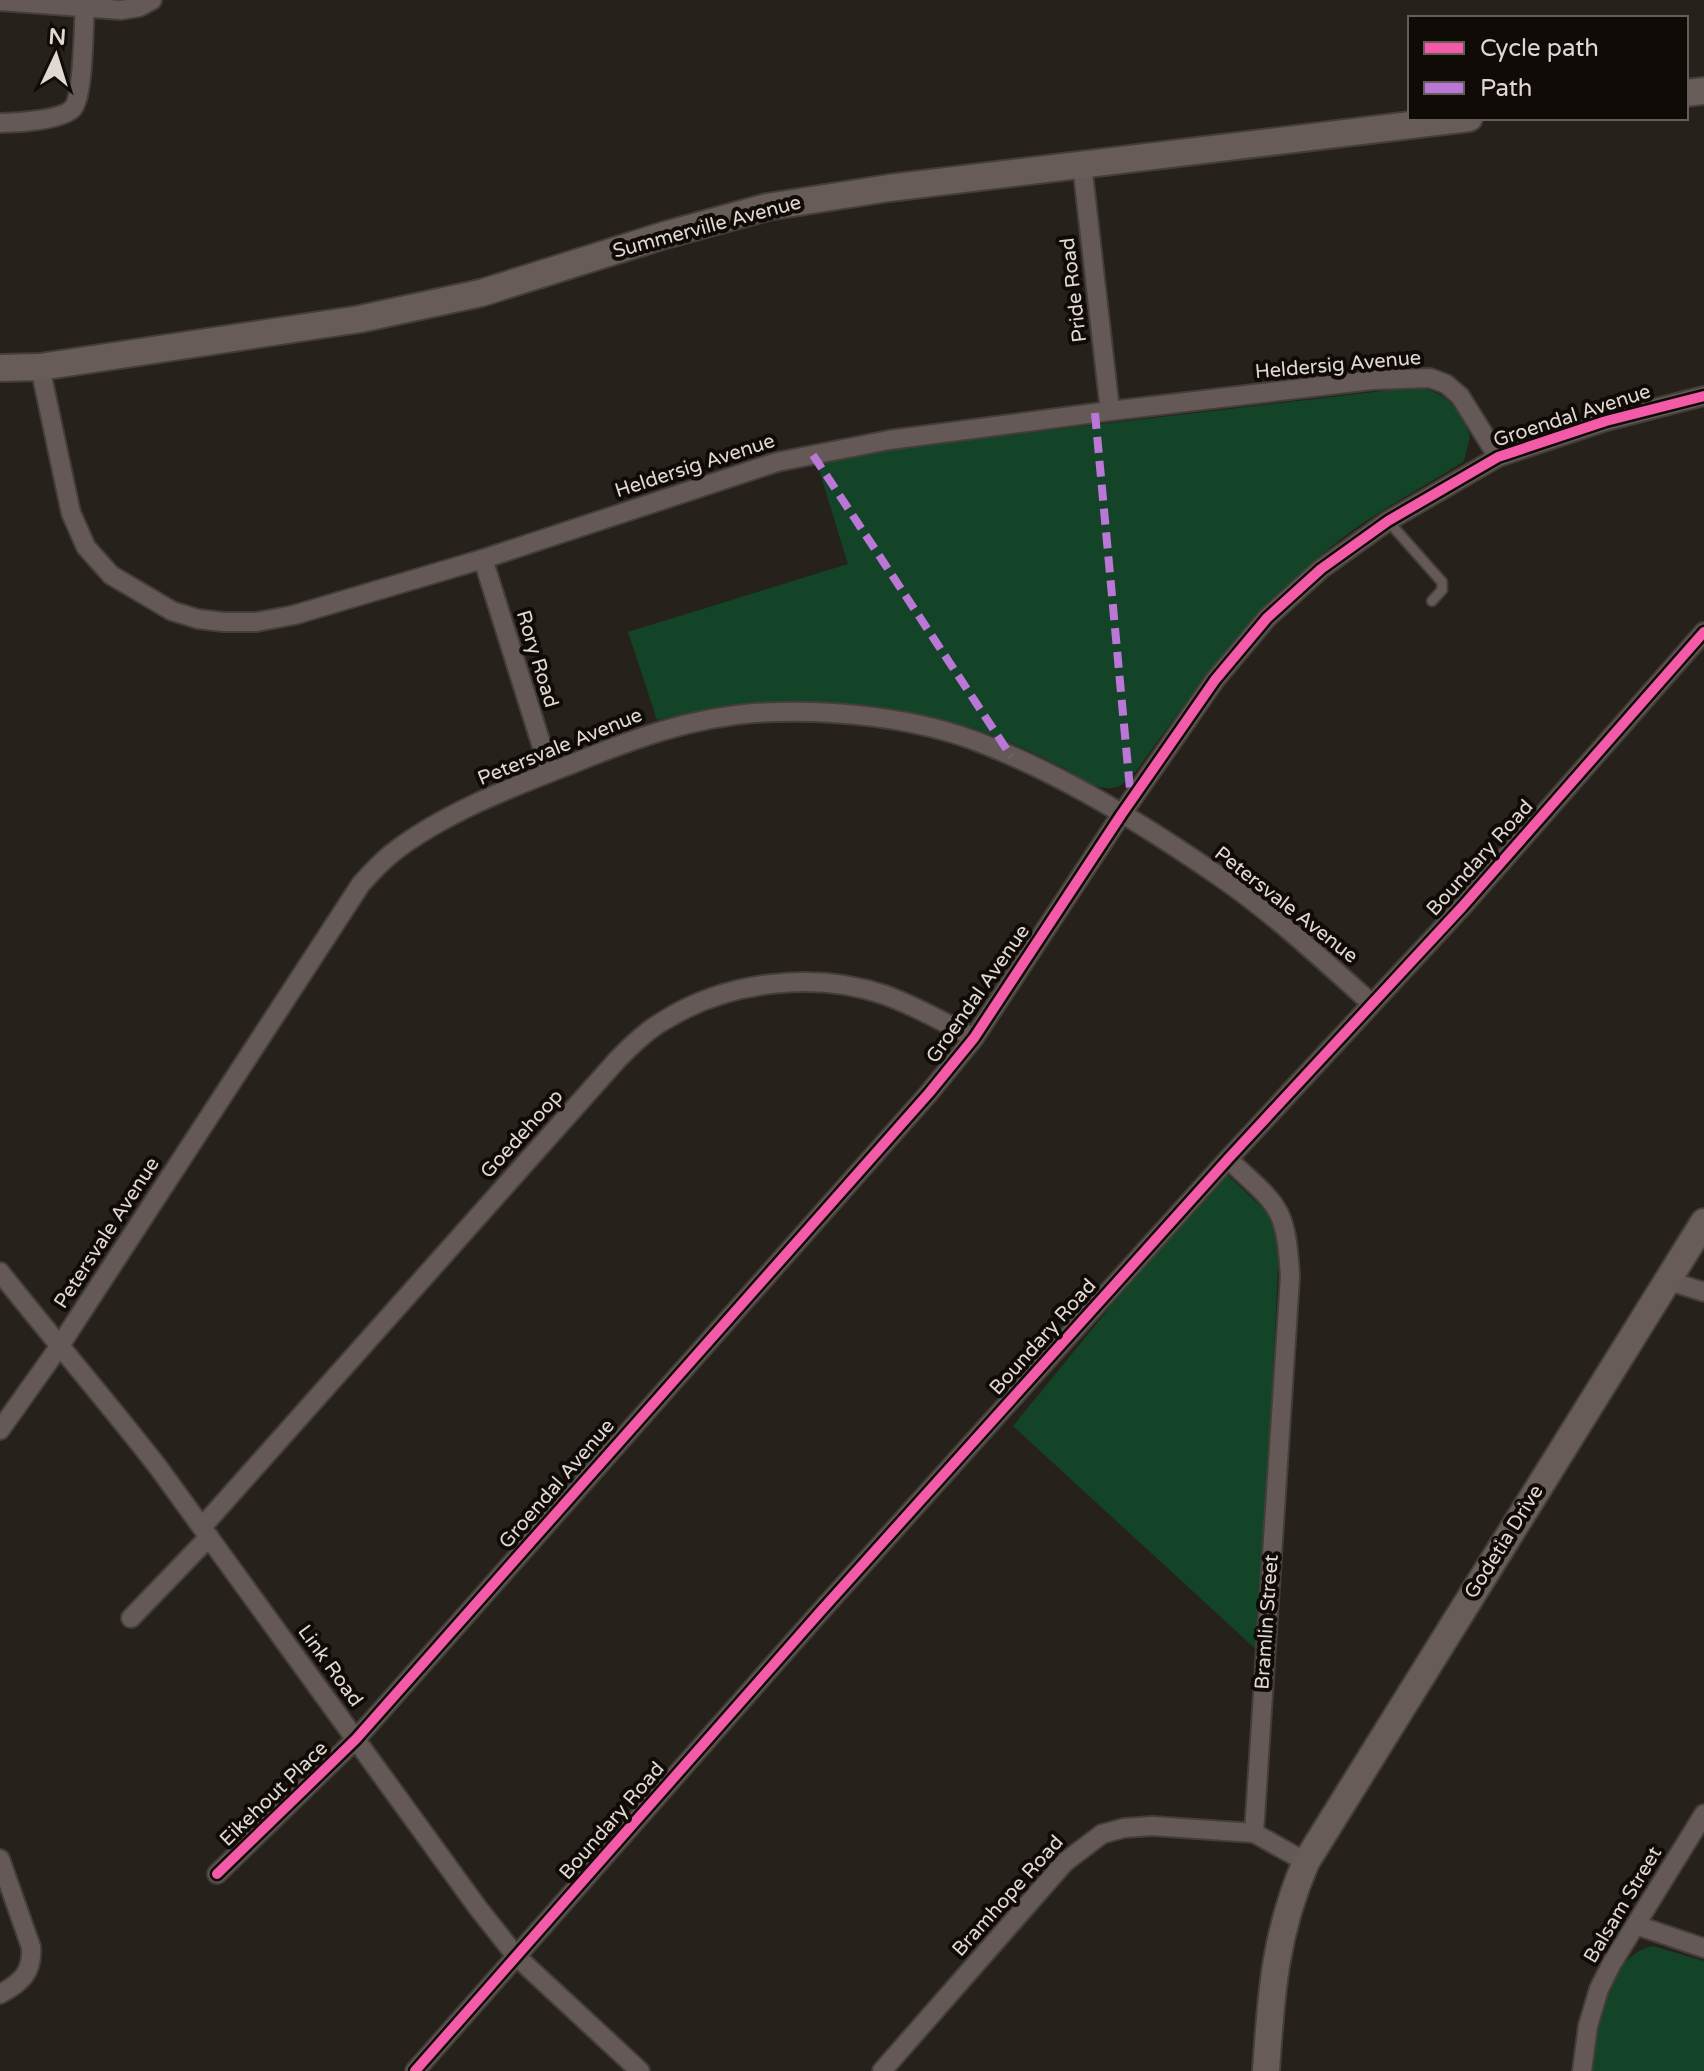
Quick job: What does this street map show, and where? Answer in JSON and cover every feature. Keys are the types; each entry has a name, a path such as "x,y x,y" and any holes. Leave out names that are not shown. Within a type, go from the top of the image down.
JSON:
{"street":[{"path":"0,1 131,9 152,0"},
{"path":"0,123 62,115 72,110 80,93 85,7"},
{"name":"Summerville Avenue","path":"0,368 40,367 390,313 481,293 665,235 767,207 889,188 1452,120"},
{"name":"Pride Road","path":"1082,164 1110,411"},
{"name":"Heldersig Avenue","path":"40,367 71,513 86,547 111,575 172,611 198,619 256,622 294,615 483,559 777,462 889,440 1110,411 1372,380 1430,378 1446,384 1460,396 1498,457"},
{"name":"Groendal Avenue","path":"356,1739 759,1283 880,1151 974,1038 1121,815 1242,644 1321,569 1388,521 1498,457 1606,421 1704,396"},
{"name":"Rory Road","path":"483,559 550,772"},
{"name":"Boundary Road","path":"415,2071 820,1612 1228,1159 1462,907 1704,632"},
{"name":"Petersvale Avenue","path":"0,1430 59,1347 361,884 390,855 421,833 550,772 656,731 754,713 827,713 913,723 984,744 1050,775 1224,879 1371,1003"},
{"name":"Goedehoop","path":"131,1618 618,1059 639,1038 666,1019 705,1001 747,989 801,981 847,986 885,995 974,1038"},
{"name":"Bramlin Street","path":"1228,1159 1274,1202 1283,1219 1288,1239 1290,1277 1254,1833"},
{"name":"Godetia Drive","path":"1306,1862 1704,1222"},
{"name":"Link Road","path":"0,1272 59,1347 104,1397 206,1532 516,1956 640,2071"},
{"path":"1666,1280 1704,1292"},
{"name":"Eikehout Place","path":"217,1874 356,1739"},
{"name":"Balsam Street","path":"1582,2071 1588,2026 1599,1989 1704,1814"},
{"name":"Bramhope Road","path":"882,2071 1065,1862 1102,1834 1124,1828 1153,1826 1254,1833"},
{"path":"1254,1833 1306,1862 1285,1914 1279,1940 1270,2004 1266,2071"},
{"path":"0,1859 31,1947 32,1958 26,1975 0,1994"},
{"path":"1636,1925 1704,1948"}],"lane":[{"path":"1388,521 1442,582 1442,590 1432,601"}],"green space":[{"path":"1416,387 1444,397 1457,410 1470,437 1464,461 1356,528 1283,590 1230,648 1136,771 1120,786 1094,785 1039,756 978,730 888,708 812,702 774,703 657,720 628,632 848,564 817,463 898,448"},
{"path":"1222,1170 1280,1224 1260,1653 1013,1426"},
{"path":"1653,1946 1704,1961 1704,2071 1590,2071 1600,2017 1614,1979 1624,1964 1637,1953"}],"marked path":[{"path":"1095,413 1131,800"},
{"path":"813,455 1011,756"}],"cycle path":[{"path":"217,1874 356,1739 929,1093 974,1038 1121,815 1215,680 1267,618 1321,569 1388,521 1498,457 1606,421 1704,396"},
{"path":"415,2071 820,1612 1228,1159 1462,907 1704,632"}]}
